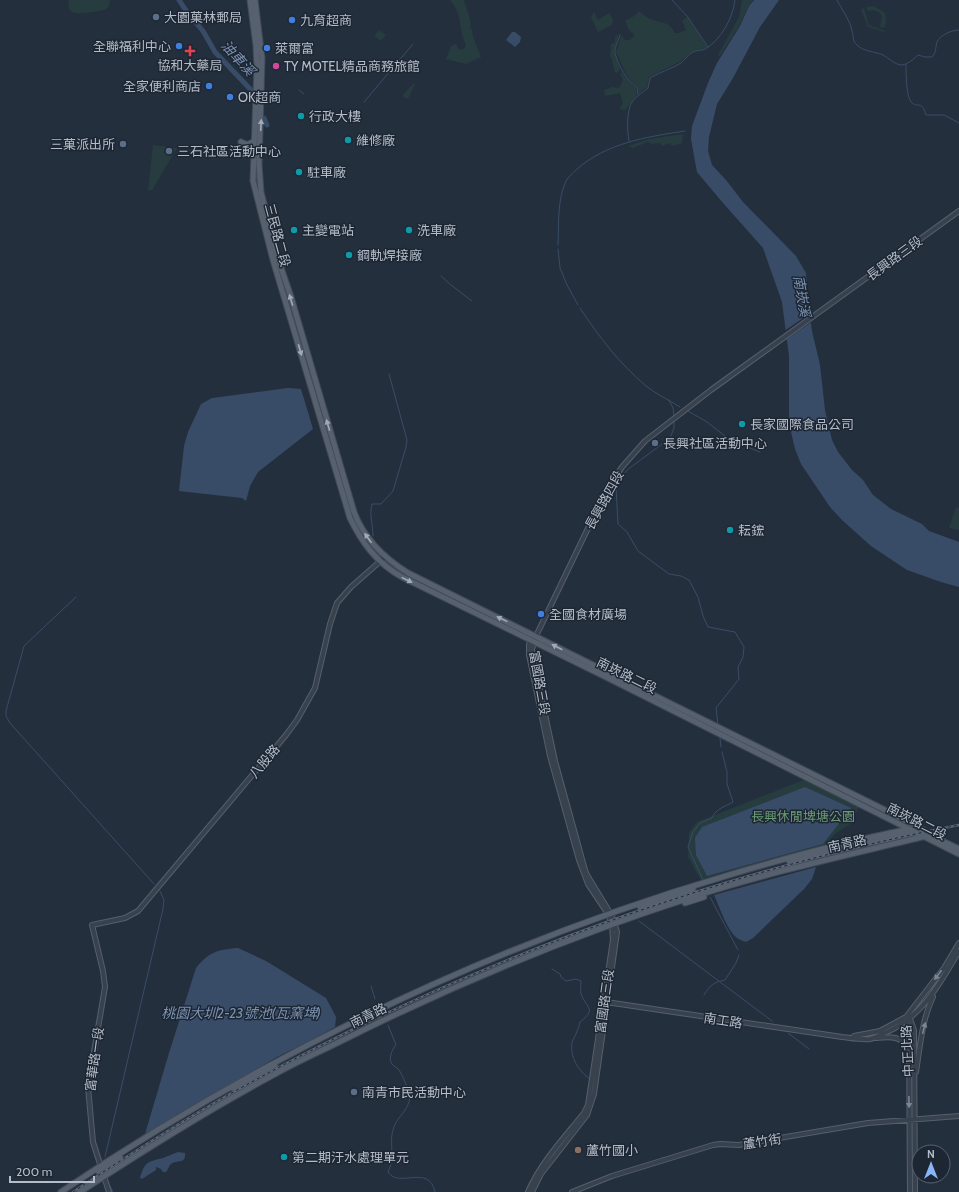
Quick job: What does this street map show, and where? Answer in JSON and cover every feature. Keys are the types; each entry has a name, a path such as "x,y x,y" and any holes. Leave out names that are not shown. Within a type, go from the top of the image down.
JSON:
{"main road":[{"name":"三民路二段","path":"250,0 257,66 253,177 256,198 335,469"},
{"name":"三民路二段","path":"255,0 262,58 259,164 261,192 278,259 291,297 339,462"},
{"path":"240,142 249,144 254,141"},
{"name":"南崁路二段","path":"339,462 356,517 366,536 385,557 408,573 534,639 912,831 959,849"},
{"name":"南崁路二段","path":"335,469 350,518 368,549 390,570 920,828 930,837 959,854"},
{"name":"南青路","path":"67,1192 100,1167 274,1066 399,1003 517,952 610,915 691,890 775,865 920,828"},
{"path":"61,1192 242,1079 397,1001 502,955 636,904 680,890 826,848 912,831"},
{"path":"86,1192 105,1178 158,1145 296,1066 375,1026 512,965 614,925 694,900 790,872 930,837"},
{"name":"南青路","path":"80,1192 105,1178 176,1131 277,1073 404,1010 500,967 549,947 680,901 825,860 930,837"},
{"name":"南青路","path":"760,866 775,865"},
{"name":"南青路","path":"761,881 769,875"},
{"name":"南青路","path":"680,901 694,900"},
{"name":"南青路","path":"623,912 636,904"},
{"name":"南青路","path":"502,955 517,952"},
{"name":"南青路","path":"500,967 512,965"},
{"name":"南青路","path":"296,1051 322,1042"},
{"name":"南青路","path":"232,1089 242,1079"},
{"name":"南青路","path":"238,1098 248,1089"},
{"name":"南青路","path":"176,1131 190,1126"}],"street":[{"name":"長興路三段","path":"786,336 959,211"},
{"name":"長興路四段","path":"534,639 605,493 631,455 654,433 786,336"},
{"name":"八股路","path":"92,925 125,918 138,910 286,735 297,720 314,688 330,624 337,603 347,591 385,557"},
{"name":"富國路三段","path":"534,639 529,644 529,655 542,721 559,783 587,876 610,915 614,925 594,1094 587,1115 574,1128"},
{"name":"富華路一段","path":"92,925 103,971 105,987 88,1087 93,1142 109,1192"},
{"name":"南工路","path":"842,1037 868,1035 907,1019 944,968 959,942"},
{"name":"南工路","path":"606,1002 842,1037 858,1039 872,1038 892,1030 924,1005 939,985 959,951"},
{"path":"915,1080 919,1049 925,1024 939,985"},
{"name":"中正北路","path":"907,1019 909,1031 910,1192"},
{"name":"中正北路","path":"907,1019 914,1030 915,1192"},
{"path":"872,1038 896,1038 903,1041 908,1049"},
{"name":"蘆竹街","path":"572,1192 612,1176 713,1145 739,1145 868,1123 959,1116"},
{"path":"528,1192 543,1165 574,1128"},
{"path":"532,1192 541,1174 574,1128"}],"green space":[{"path":"69,0 110,0 109,6 105,10 88,13 75,13 71,11 68,6"},
{"path":"450,0 464,0 471,23 470,28 472,29 474,40 481,57 466,64 446,59 451,46 456,44 459,50 464,49 466,45 459,16"},
{"path":"742,0 753,0 720,56 718,55 739,17"},
{"path":"874,6 885,13 886,21 884,28 880,27 882,16 879,12 874,10 868,11 866,7"},
{"path":"864,8 869,25 885,31 884,32 868,27 861,10"},
{"path":"639,11 651,19 671,26 675,33 686,30 682,21 687,17 707,47 691,52 681,61 649,77 647,87 638,94 638,88 627,75 616,52 622,34 624,40 629,40 634,37 634,34 629,30 625,21"},
{"path":"594,12 598,20 609,13 613,20 612,25 598,32 591,17"},
{"path":"379,30 386,35 381,41 374,36"},
{"path":"619,34 614,52 620,69 615,73 610,57 611,44 615,43 615,37"},
{"path":"621,71 636,89 637,96 625,110 619,109 623,103 620,93 605,96 604,90 612,87 619,88 623,80"},
{"path":"414,83 415,84 408,99 402,96"},
{"path":"683,134 682,143 672,146 670,143 662,146 660,143 651,144 648,142 633,148 628,146 649,139"},
{"path":"153,145 177,148 152,190 148,190"},
{"path":"956,507 959,508 959,530 949,528"},
{"name":"長興休閒埤塘公園","path":"806,779 859,806 852,823 836,833 825,845 701,880 688,857 689,833 697,822"}],"water":[{"name":"南崁溪","path":"754,0 779,0 760,27 733,78 717,104 709,137 708,151 712,165 743,202 796,256 806,273 808,303 812,331 820,365 825,410 832,440 838,452 852,470 863,480 873,495 891,509 922,524 929,531 959,542 959,587 907,570 871,546 830,507 801,464 795,449 789,423 789,356 782,302 763,248 697,172 691,139 692,126 717,63 740,26 749,6"},
{"path":"512,32 515,32 521,37 520,42 515,47 506,40"},
{"path":"288,388 301,389 313,429 258,472 250,486 246,501 242,498 179,491 184,446 188,432 201,404 212,398"},
{"name":"長興休閒埤塘公園","path":"805,787 851,808 823,844 707,876 696,855 695,838 702,827"},
{"path":"816,867 812,879 804,889 753,938 746,942 738,939 733,934 714,895"},
{"name":"桃園大圳2-23號池(瓦窯埤)","path":"238,948 266,961 326,998 336,1017 335,1027 277,1057 145,1134 196,968 214,952"},
{"path":"178,1152 185,1153 184,1159 171,1164 166,1172 163,1172 161,1169 156,1167 156,1170 142,1179 140,1178 148,1163"}],"pier":[{"path":"812,312 813,321 787,339 784,331"}],"waterway":[{"name":"油車溪","path":"179,0 203,31 215,52 253,92"},
{"path":"672,0 687,16 708,47"},
{"path":"629,141 628,114 631,103 648,88 650,78 681,63 691,53 703,50 711,45 721,34 729,21 735,0"},
{"path":"837,0 850,23 855,43 863,49 883,55 899,65 913,60 918,55 932,57 939,39 943,35 959,30"},
{"path":"620,35 615,49 616,58 623,72 637,88 638,94"},
{"path":"364,102 413,44"},
{"path":"906,64 907,89 911,102 923,107 926,115 944,115 959,123"},
{"path":"299,90 304,94"},
{"path":"264,118 267,125"},
{"path":"558,245 561,196 566,181 576,170 600,153 613,147 641,139 685,131"},
{"path":"558,249 560,268 578,305"},
{"path":"441,276 472,301"},
{"path":"580,308 602,340 636,378 650,389 680,407"},
{"path":"373,536 371,516 372,504 381,504 393,491 407,440 389,374"},
{"path":"669,400 673,408 674,416"},
{"path":"688,411 707,422 730,440 760,452"},
{"path":"674,422 674,428 670,438 627,470 616,487 618,524 627,532 638,551 669,574 681,576 689,580 698,597 703,616 708,627 735,632 744,647 743,657 738,667 739,679 716,708 718,725"},
{"path":"76,597 24,646 6,711 6,716 10,723 154,884"},
{"path":"720,738 721,747"},
{"path":"703,880 688,847 693,832 700,823 712,818 718,810 733,802 727,784 727,772 722,752"},
{"path":"105,1157 163,909 164,900 160,891"},
{"path":"710,897 738,950"},
{"path":"639,921 772,1021"},
{"path":"704,995 713,984 725,980 736,963 739,955"},
{"path":"552,969 560,974 566,981 576,979 581,981 581,994 589,1011 585,1018 580,1022 572,1042 572,1053 579,1068 590,1079"},
{"path":"371,986 375,999"},
{"path":"388,1025 396,1045 390,1059 393,1065 400,1072 410,1096 405,1111 393,1129 392,1157 388,1172 393,1177 420,1177 427,1179 432,1184 435,1192"},
{"path":"788,1033 809,1049"},
{"path":"110,1186 113,1192"}],"railway":[{"path":"73,1192 164,1133 259,1078 342,1035 426,995 512,958 599,925 688,895 777,868 868,845 959,825"}],"place":[{"name":"大園菓林郵局","path":"156,17"},
{"name":"九育超商","path":"292,20"},
{"name":"全聯福利中心","path":"179,46"},
{"name":"萊爾富","path":"267,48"},
{"name":"協和大藥局","path":"190,51"},
{"name":"TY MOTEL精品商務旅館","path":"276,66"},
{"name":"全家便利商店","path":"209,86"},
{"name":"OK超商","path":"230,97"},
{"name":"行政大樓","path":"301,116"},
{"name":"維修廠","path":"348,140"},
{"name":"三菓派出所","path":"123,144"},
{"name":"三石社區活動中心","path":"169,151"},
{"name":"駐車廠","path":"299,172"},
{"name":"主變電站","path":"294,230"},
{"name":"洗車廠","path":"409,230"},
{"name":"鋼軌焊接廠","path":"349,255"},
{"name":"長家國際食品公司","path":"742,424"},
{"name":"長興社區活動中心","path":"655,443"},
{"name":"耘鋐","path":"730,530"},
{"name":"全國食材廣場","path":"541,614"},
{"name":"南青市民活動中心","path":"354,1092"},
{"name":"蘆竹國小","path":"578,1150"},
{"name":"第二期汙水處理單元","path":"284,1157"}]}
